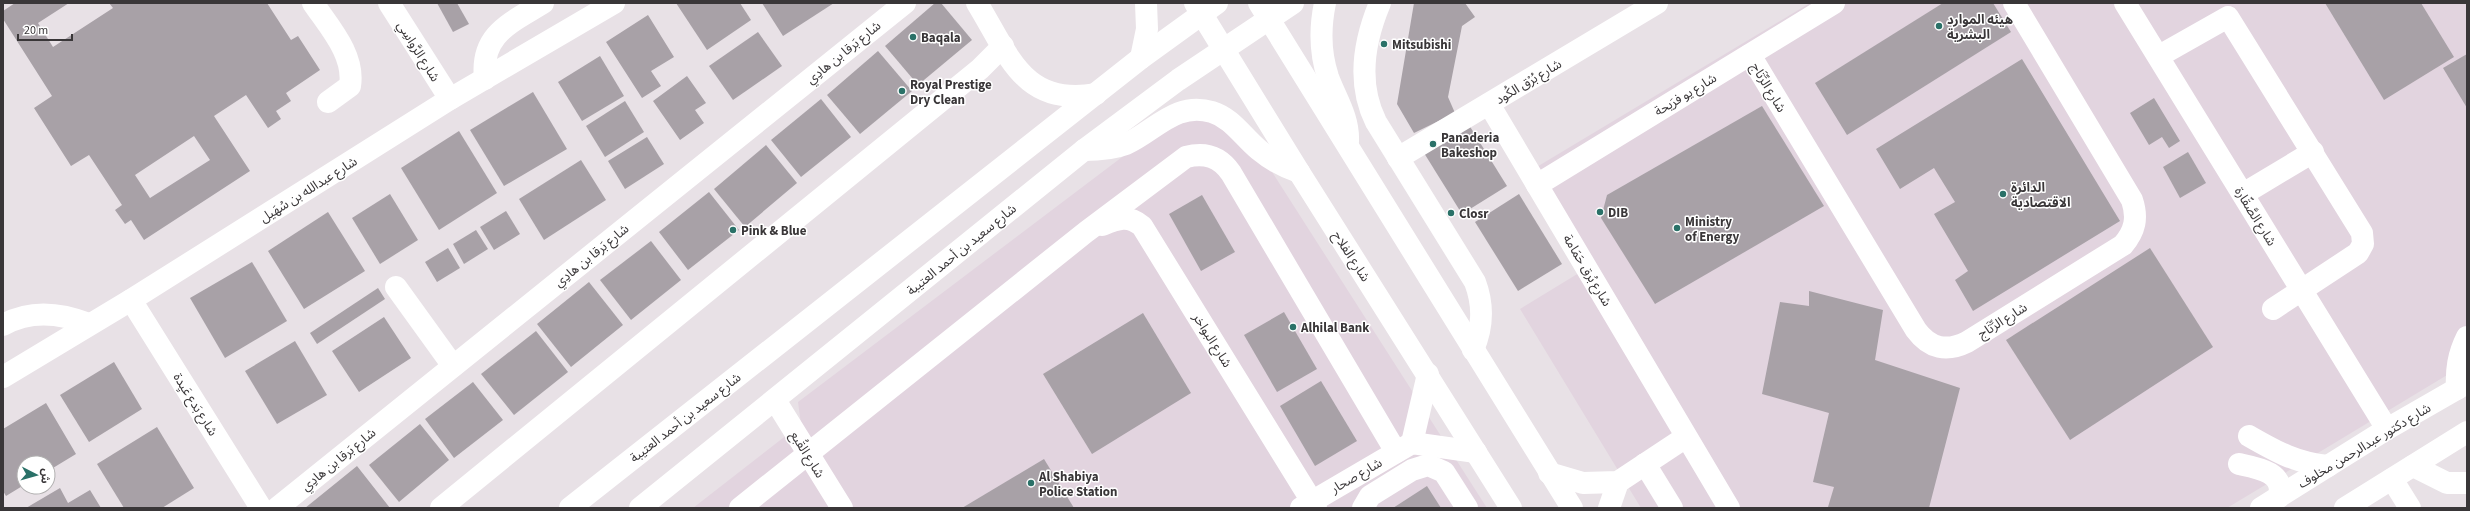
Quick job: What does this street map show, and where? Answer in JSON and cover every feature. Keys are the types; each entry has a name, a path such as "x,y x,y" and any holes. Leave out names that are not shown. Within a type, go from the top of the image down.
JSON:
{"street":[{"path":"313,3 349,58 352,73 350,86 328,102"},
{"name":"شارع الرَّواسِي","path":"389,3 450,99"},
{"path":"484,79 483,66 491,41 499,31 543,3"},
{"name":"شارع عبدالله بن سُهَيل","path":"3,377 131,300 450,99 614,3"},
{"name":"شارع بَرقا بن هادِي","path":"277,508 905,3"},
{"path":"978,3 1019,73 1035,86 1054,95 1075,98 1096,94"},
{"path":"1141,58 1147,29 1146,3"},
{"name":"شارع سعيد بن أحمد العتيبة","path":"640,508 1084,150 1178,80 1224,49 1264,11 1293,3"},
{"path":"1325,3 1321,31 1322,54 1328,76 1345,116 1348,148"},
{"path":"1380,3 1365,61 1365,92 1376,122 1475,282 1480,296 1482,324 1473,350"},
{"name":"شارع بُرْق الكُود","path":"1398,158 1657,3"},
{"name":"شارع الرِّتَاج","path":"1750,54 1916,330 1930,344 1949,348 1967,342 2123,245 2134,229 2136,219 2132,200 2014,3"},
{"name":"شارع الصَّقّارة","path":"2125,3 2387,429"},
{"name":"شارع يو فرَيحة","path":"1537,185 1829,4"},
{"name":"شارع سعيد بن أحمد العتيبة","path":"570,508 1205,7"},
{"name":"شارع الفلاح","path":"1205,7 1224,49 1299,172 1428,374 1510,508"},
{"path":"1264,11 1572,508"},
{"path":"2159,56 2228,17 2362,233 2363,244 2358,253 2273,309"},
{"path":"441,508 980,69 1003,46"},
{"name":"شارع بُرق حَمَامة","path":"1489,104 1728,508"},
{"path":"1084,150 1116,147 1136,139 1171,115 1187,110 1203,110 1221,116 1265,155 1299,172"},
{"path":"2243,194 2313,152"},
{"path":"740,508 1086,232 1186,157 1199,155 1217,158 1231,173 1404,448"},
{"name":"شارع البواخر","path":"1086,232 1121,218 1136,221 1142,226 1310,506"},
{"path":"396,287 453,366"},
{"name":"شارع بَدع عَيِدة","path":"131,300 261,508"},
{"path":"3,325 28,316 49,314 70,317 89,324"},
{"path":"2462,386 2456,370 2460,350 2467,337"},
{"path":"1404,448 1428,374"},
{"name":"شارع دكتور عبدالرحمن مخلوف","path":"2270,502 2387,429 2462,386"},
{"name":"شارع القُبع","path":"775,400 842,508"},
{"path":"2345,508 2467,432"},
{"path":"2249,436 2275,452 2295,460 2306,464 2328,466"},
{"path":"1549,473 1583,483 1618,482 1686,437"},
{"path":"1404,448 1476,452"},
{"name":"شارع صحار","path":"1310,506 1404,448"},
{"path":"1645,464 1672,508"},
{"path":"2239,464 2273,474 2280,485 2270,502"},
{"path":"1363,508 1370,496 1412,470 1428,465 1444,472 1467,508"},
{"path":"2413,466 2447,483 2467,483"},
{"path":"2392,479 2410,508"},
{"path":"1609,508 1618,482"}],"shaded area":[{"path":"1810,3 2467,3 2467,363 2227,508 1641,508 1520,309 1592,265 1535,168"},
{"path":"1187,119 1212,122 1265,161 1487,508 693,508 801,424 798,402 1138,145"}],"building":[{"path":"15,3 69,3 38,23 53,47 113,8 109,3 267,3 291,40 298,36 320,70 286,93 291,101 276,111 281,119 268,128 246,95 214,116 250,171 144,240 131,220 125,224 115,210 122,205 89,155 71,166 34,108 52,96 3,19 3,11","holes":["194,136 210,160 150,198 135,175"]},
{"path":"437,3 457,3 469,24 453,32"},
{"path":"676,3 740,3 751,20 707,50"},
{"path":"762,3 834,3 783,36"},
{"path":"935,3 941,3 972,40 918,85 885,46"},
{"path":"1414,3 1465,3 1475,17 1462,26 1448,97 1455,113 1414,133 1397,104"},
{"path":"1943,3 1993,3 2011,32 1847,135 1815,83"},
{"path":"2325,3 2421,3 2454,57 2384,100"},
{"path":"648,15 674,57 651,71 661,86 642,98 606,42"},
{"path":"758,32 782,66 733,100 709,66"},
{"path":"878,51 912,91 860,134 827,95"},
{"path":"2467,54 2467,108 2443,68"},
{"path":"600,56 624,96 582,121 558,82"},
{"path":"2022,59 2120,221 1973,311 1955,280 1968,271 1934,214 1955,202 1934,168 1900,189 1876,149"},
{"path":"687,76 706,103 695,110 704,123 680,140 653,101"},
{"path":"533,92 567,149 504,186 470,130"},
{"path":"2154,98 2180,141 2169,148 2162,137 2149,145 2130,113"},
{"path":"821,99 851,137 801,177 771,140"},
{"path":"625,101 644,132 605,157 586,126"},
{"path":"1762,106 1824,206 1655,304 1601,218 1607,195"},
{"path":"1469,125 1507,186 1462,214 1424,153"},
{"path":"459,131 497,193 439,230 401,168"},
{"path":"647,137 664,164 625,189 608,161"},
{"path":"766,145 797,183 745,227 714,189"},
{"path":"2188,152 2206,183 2180,198 2163,167"},
{"path":"581,160 606,200 544,240 519,199"},
{"path":"709,192 739,230 688,270 659,232"},
{"path":"390,194 418,240 380,264 352,218"},
{"path":"1519,194 1562,264 1518,291 1475,222"},
{"path":"1202,195 1235,252 1201,271 1169,214"},
{"path":"506,211 520,234 494,250 480,227"},
{"path":"328,212 365,271 304,309 268,251"},
{"path":"476,230 488,249 464,264 453,244"},
{"path":"651,241 681,280 631,320 600,280"},
{"path":"448,248 460,268 437,282 425,262"},
{"path":"2150,248 2213,347 2070,440 2006,340"},
{"path":"252,262 287,321 225,358 190,298"},
{"path":"589,282 623,325 571,367 537,324"},
{"path":"378,288 385,299 317,344 310,333"},
{"path":"1809,291 1883,310 1875,360 1960,388 1929,508 1828,507 1834,487 1813,482 1829,413 1762,394 1780,302 1809,306"},
{"path":"1284,312 1317,369 1277,392 1244,335"},
{"path":"1143,313 1191,393 1092,454 1043,374"},
{"path":"384,317 411,358 359,392 332,351"},
{"path":"536,331 568,372 514,415 481,374"},
{"path":"295,341 327,395 277,424 245,371"},
{"path":"114,362 142,409 89,442 60,395"},
{"path":"1321,381 1357,441 1315,466 1280,406"},
{"path":"473,382 503,420 454,458 425,419"},
{"path":"46,403 76,454 56,466 56,455 16,455 16,490 6,496 3,491 3,429"},
{"path":"420,424 449,460 399,502 369,465"},
{"path":"157,427 194,488 162,508 124,508 97,464"},
{"name":"Al Shabiya Police Station","path":"1044,459 1074,508 962,508"},
{"path":"357,466 390,508 305,508 315,500"},
{"path":"1427,486 1441,508 1393,508"},
{"path":"60,488 68,503 90,490 101,508 26,508 48,495 56,495 56,490"}],"place":[{"name":"هيئه الموارد البشرية","path":"1939,26"},
{"name":"Baqala","path":"913,37"},
{"name":"Mitsubishi","path":"1384,44"},
{"name":"Royal Prestige Dry Clean","path":"902,91"},
{"name":"Panaderia Bakeshop","path":"1433,144"},
{"name":"الدائرة الاقتصادية","path":"2003,194"},
{"name":"DIB","path":"1600,212"},
{"name":"Closr","path":"1451,213"},
{"name":"Ministry of Energy","path":"1677,228"},
{"name":"Pink & Blue","path":"733,230"},
{"name":"Alhilal Bank","path":"1293,327"},
{"name":"Al Shabiya Police Station","path":"1031,483"}]}
